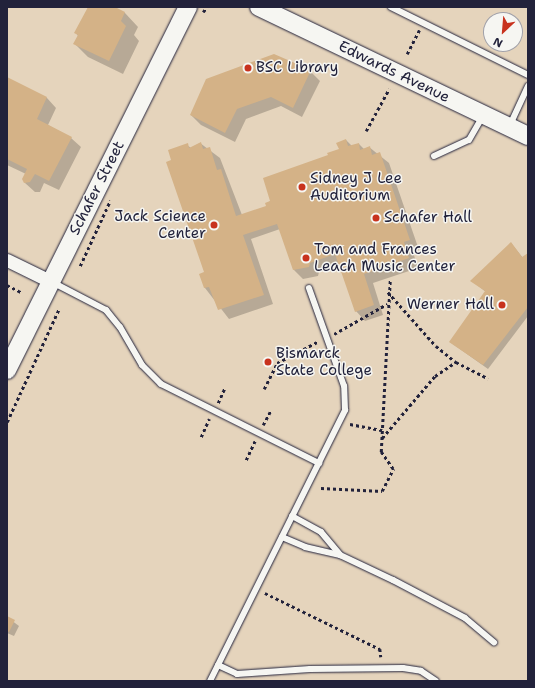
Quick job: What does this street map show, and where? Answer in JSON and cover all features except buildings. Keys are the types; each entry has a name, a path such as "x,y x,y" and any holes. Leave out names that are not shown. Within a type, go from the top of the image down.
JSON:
{"street":[{"name":"Schafer Street","path":"7,370 50,281 188,7"},
{"name":"Edwards Avenue","path":"259,7 528,136"},
{"path":"7,260 50,281"}],"lane":[{"path":"391,7 528,75"},
{"path":"509,127 528,86"},
{"path":"434,156 469,140 484,115"},
{"path":"50,281 106,310 120,327 146,370 168,389 319,463"},
{"path":"210,681 345,410 346,394 309,288"},
{"path":"292,516 320,532 340,555"},
{"path":"282,537 305,548 340,555 456,613 494,642"},
{"path":"218,665 237,674 264,674 310,669 403,668 421,671 436,681"}],"path":[{"path":"407,54 420,30"},
{"path":"366,131 389,89"},
{"path":"80,266 112,197"},
{"path":"322,488 382,491 393,468 383,456 382,438 388,292 390,279"},
{"path":"7,285 20,292"},
{"path":"388,292 436,346 456,362 488,378"},
{"path":"7,422 59,309"},
{"path":"382,438 435,376 456,362"},
{"path":"217,404 225,387"},
{"path":"263,425 271,410"},
{"path":"201,437 210,419"},
{"path":"350,424 382,430"},
{"path":"246,460 255,441"},
{"path":"265,593 380,649 381,657"}],"shaded area":[{"name":"Bismarck State College","path":"7,7 528,7 528,681 7,681"}],"place":[{"name":"BSC Library","path":"248,68"},
{"name":"Sidney J Lee Auditorium","path":"302,187"},
{"name":"Schafer Hall","path":"376,218"},
{"name":"Jack Science Center","path":"214,225"},
{"name":"Tom and Frances Leach Music Center","path":"306,258"},
{"name":"Werner Hall","path":"502,305"},
{"name":"Bismarck State College","path":"268,362"}]}
